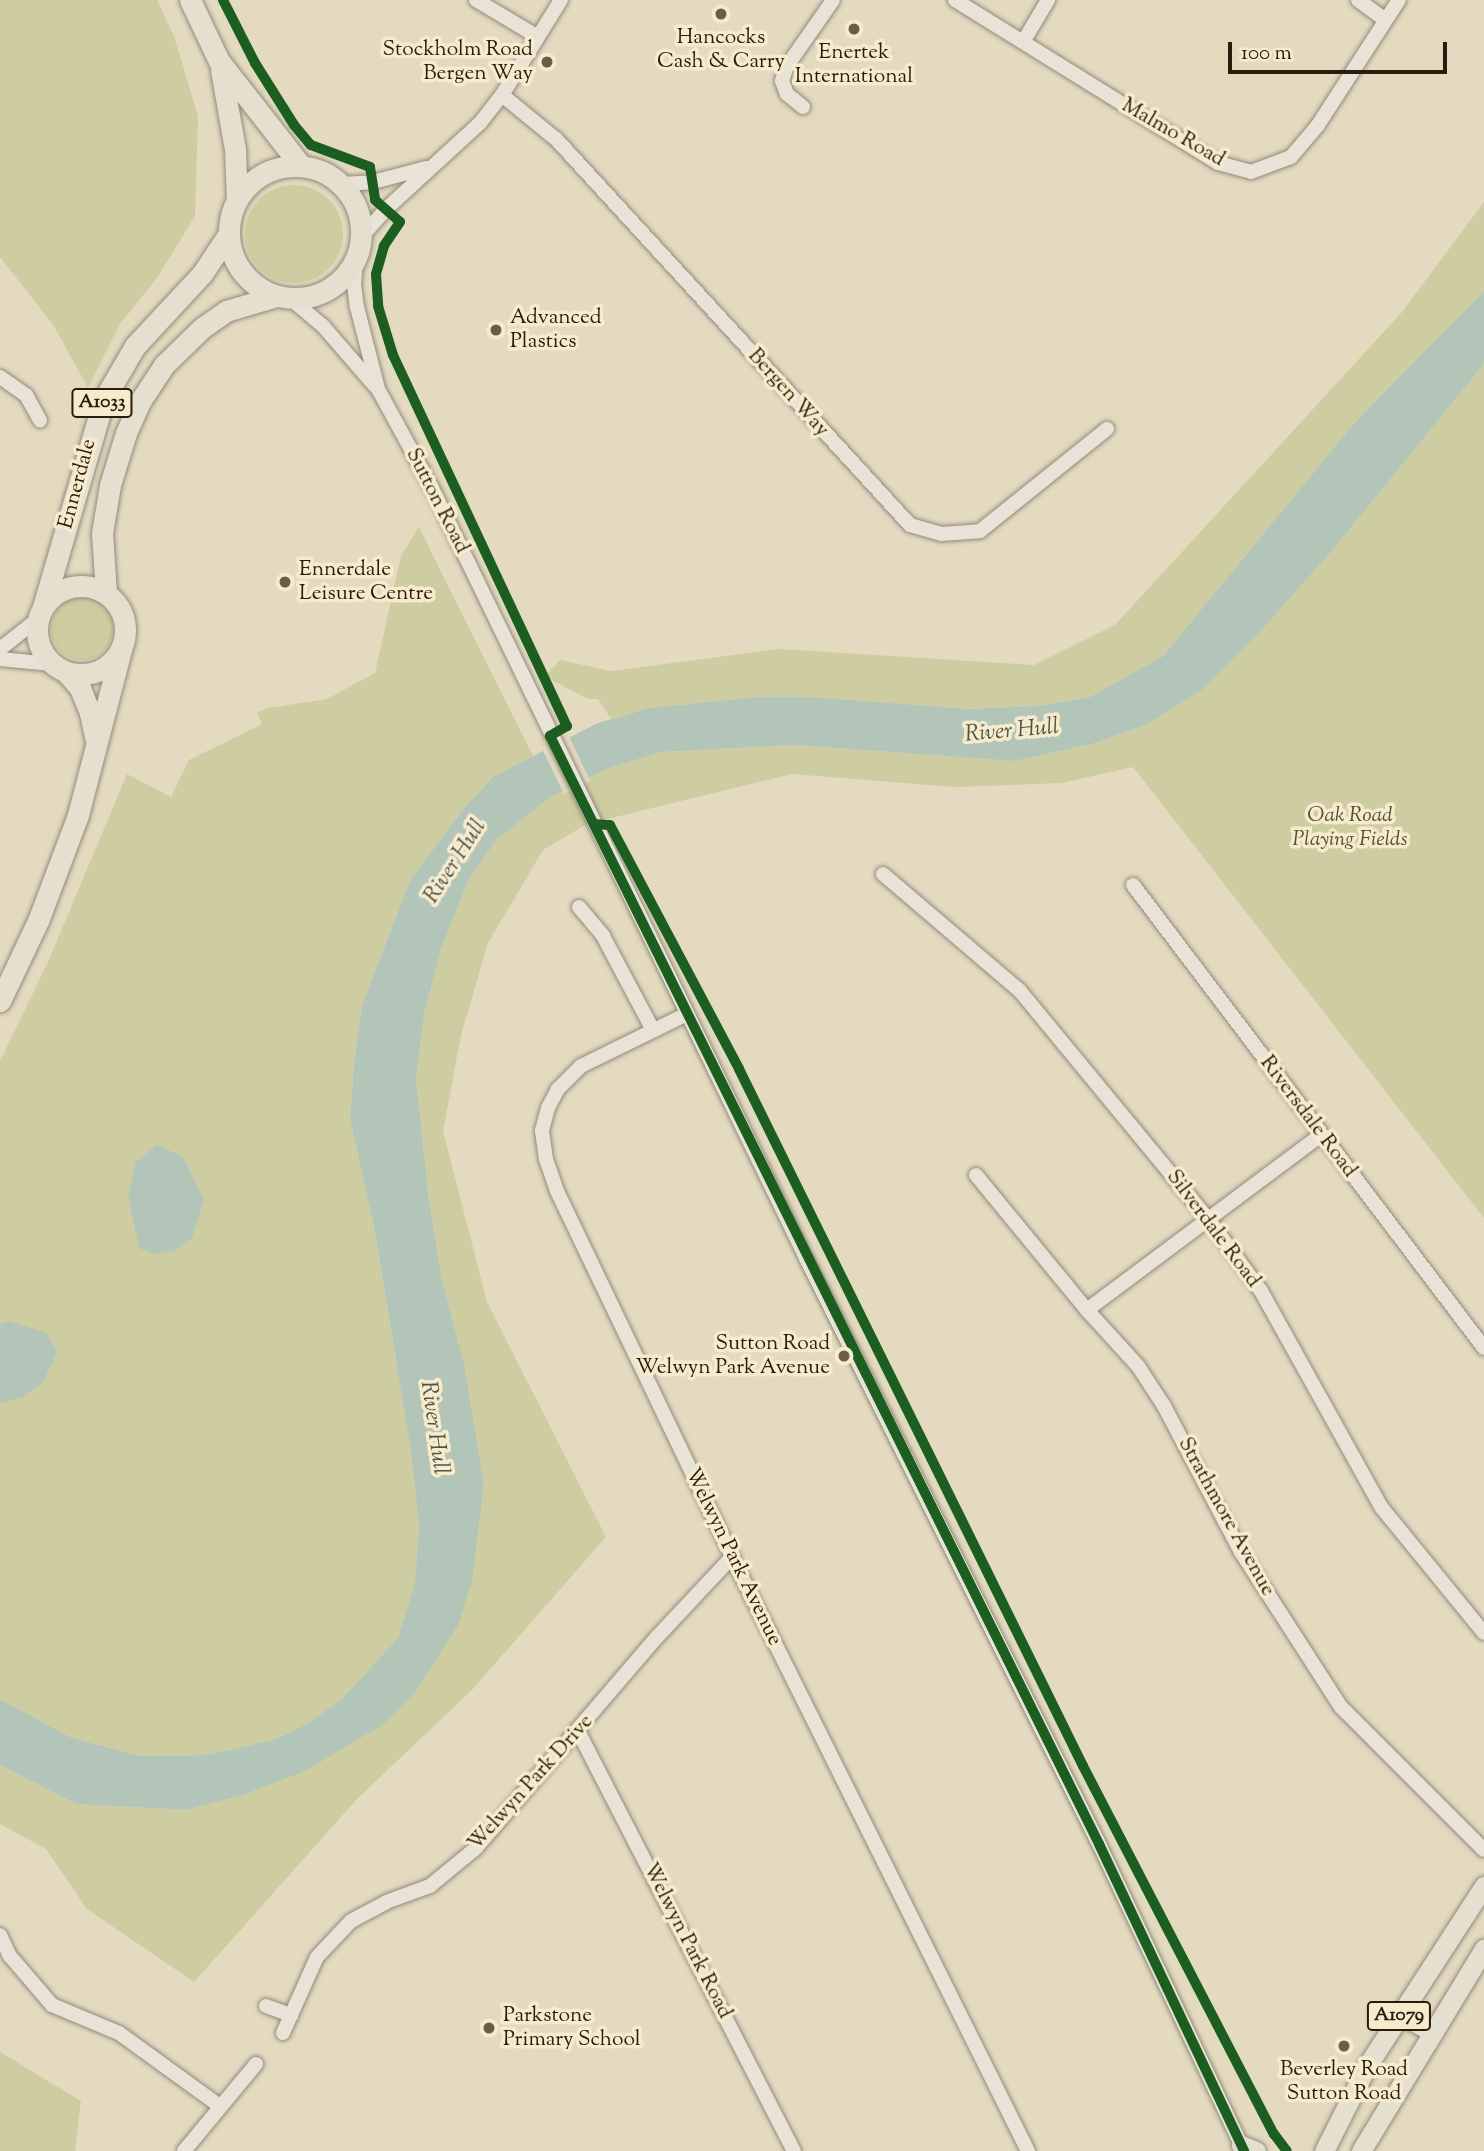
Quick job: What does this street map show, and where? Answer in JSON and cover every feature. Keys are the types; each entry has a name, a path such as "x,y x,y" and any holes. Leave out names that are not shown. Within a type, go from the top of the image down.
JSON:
{"highway":[{"path":"190,0 219,61 301,166"},
{"path":"219,61 235,149 237,200"},
{"path":"301,166 322,172 340,184 352,199 359,217 361,237 356,258 345,275 330,289 311,297 284,297 258,287 243,274 233,256 229,235 230,217 237,200 248,185 264,173 282,167 301,166"},
{"name":"Ennerdale","path":"40,613 104,399 135,346 202,274 229,235"},
{"name":"Ennerdale","path":"106,593 102,533 110,485 126,433 141,400 164,365 202,328 226,311 284,297"},
{"path":"0,1001 57,876 78,815 125,637 124,618 114,600 93,587 72,587 52,596 40,613 39,644 80,688 90,713 96,743"},
{"path":"60,668 80,675 104,668 121,650"}],"main road":[{"name":"A1079","path":"1324,2151 1367,2066 1484,1886"},
{"name":"A1079","path":"1361,2151 1484,1949"},
{"path":"1400,2014 1433,2032"}],"street":[{"path":"477,0 538,37"},
{"path":"361,237 431,167 472,131 502,95 561,0"},
{"path":"803,107 787,94 782,81 787,66 833,0"},
{"name":"Malmo Road","path":"955,0 1218,163 1251,172 1291,156 1318,125 1399,0"},
{"path":"1023,42 1048,0"},
{"path":"1358,0 1386,20"},
{"name":"Bergen Way","path":"502,95 556,140 910,525 941,534 980,531 1107,429"},
{"path":"340,184 385,179 431,167"},
{"name":"Sutton Road","path":"356,258 354,284 357,307 378,389 438,500 687,1014"},
{"path":"284,297 323,326 378,389"},
{"path":"0,377 26,395 40,420"},
{"path":"0,649 40,613"},
{"path":"0,659 60,668"},
{"name":"Silverdale Road","path":"883,874 1020,990 1209,1220 1261,1291 1382,1508 1484,1633"},
{"name":"Riversdale Road","path":"1133,885 1484,1348"},
{"path":"579,906 603,936 653,1030"},
{"path":"687,1014 1093,1832 1247,2149"},
{"name":"Welwyn Park Avenue","path":"687,1014 581,1066 558,1089 548,1108 542,1131 546,1160 557,1191 732,1558 1028,2151"},
{"path":"1087,1310 1321,1135"},
{"name":"Strathmore Avenue","path":"976,1175 1087,1310 1138,1366 1164,1406 1241,1552 1340,1707 1484,1850"},
{"name":"Welwyn Park Drive","path":"283,2033 317,1957 351,1921 386,1902 430,1886 476,1848 658,1636 732,1558"},
{"name":"Welwyn Park Road","path":"578,1731 794,2151"},
{"path":"0,1936 5,1958 52,2006 119,2033 164,2072 220,2106"},
{"path":"266,2006 291,2015"},
{"path":"184,2151 256,2064"}],"green space":[{"path":"0,0 157,0 174,36 198,116 195,216 157,278 120,324 88,388 54,326 0,257"},
{"path":"284,185 304,185 329,199 340,215 343,234 340,253 329,269 304,283 284,283 267,275 253,261 245,244 245,224 253,207 267,193"},
{"path":"1484,202 1484,291 1355,422 1163,656 1090,697 1037,706 971,709 810,697 756,697 650,708 611,719 598,699 588,699 548,678 547,674 560,660 611,671 780,649 1034,665 1115,625 1402,312"},
{"name":"Oak Road Playing Fields","path":"1484,364 1484,1218 1133,767 1062,783 954,787 792,774 587,824 543,850 488,943 461,1035 443,1131 487,1302 606,1537 472,1690 357,1799 194,1982 87,1909 46,1849 0,1824 0,1765 76,1804 187,1810 243,1795 472,1582 484,1485 464,1364 441,1275 429,1200 416,1079 425,1010 442,947 469,879 497,839 551,797 609,768 662,752 793,745 1014,761 1092,744 1145,725 1335,547"},
{"path":"419,527 533,756 494,776 465,807 410,880 362,1006 350,1119 375,1232 411,1452 419,1526 415,1582 398,1638 341,1700 305,1725 276,1739 207,1755 139,1756 70,1737 0,1699 0,1061 48,962 127,774 171,797 189,760 262,724 257,713 268,708 327,699 375,673 401,556"},
{"path":"76,598 88,598 104,607 111,617 111,641 104,651 88,660 76,660 65,655 56,646 51,635 51,623 56,612 65,603"},
{"path":"0,2052 81,2101 75,2151 0,2151"}],"water":[{"name":"River Hull","path":"1484,291 1484,364 1335,547 1255,637 1203,689 1145,725 1092,744 1014,761 793,745 662,752 609,768 551,797 497,839 469,879 442,947 425,1010 416,1079 429,1200 441,1275 464,1364 484,1485 472,1582 458,1625 416,1691 382,1725 305,1771 243,1795 187,1810 76,1804 0,1765 0,1699 70,1737 139,1756 207,1755 276,1739 305,1725 341,1700 398,1638 415,1582 419,1526 411,1452 375,1232 350,1119 354,1063 362,1006 410,880 465,807 494,776 598,723 650,708 756,697 810,697 971,709 1037,706 1090,697 1163,656 1355,422"},
{"path":"157,1145 183,1157 204,1200 192,1238 175,1251 155,1254 139,1248 128,1197 136,1162"},
{"path":"9,1321 47,1333 57,1353 43,1382 23,1397 0,1403 0,1324"}],"pier":[{"path":"568,734 590,781 564,794 542,748"}],"cycle path":[{"path":"223,0 255,63 294,125 311,145 370,167 375,200 400,222 384,246 376,274 378,306 393,355 567,726 550,736 1099,1844 1244,2151"},
{"path":"594,824 610,825 739,1069 1083,1766 1274,2134 1287,2151"}],"place":[{"name":"Hancocks Cash & Carry","path":"721,14"},
{"name":"Enertek International","path":"854,29"},
{"name":"Stockholm Road Bergen Way","path":"547,62"},
{"name":"Advanced Plastics","path":"496,330"},
{"name":"Ennerdale Leisure Centre","path":"285,582"},
{"name":"Sutton Road Welwyn Park Avenue","path":"844,1356"},
{"name":"Parkstone Primary School","path":"489,2028"},
{"name":"Beverley Road Sutton Road","path":"1344,2046"}]}
